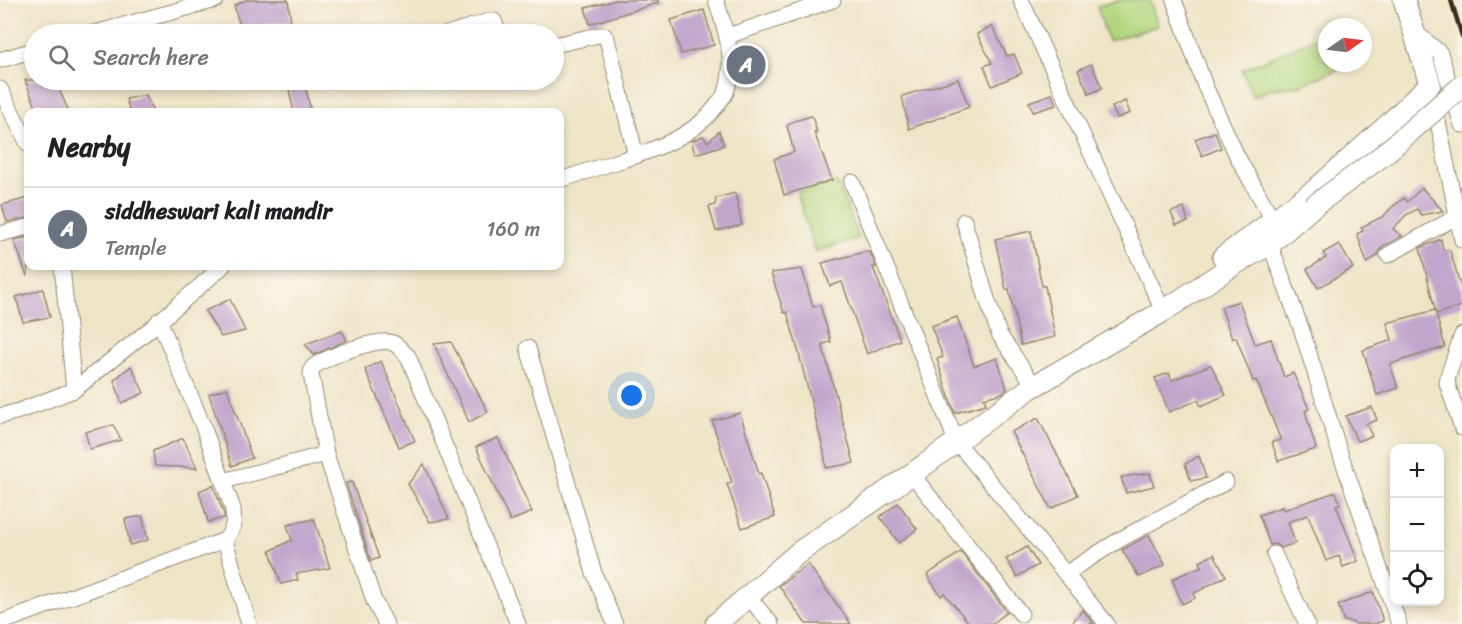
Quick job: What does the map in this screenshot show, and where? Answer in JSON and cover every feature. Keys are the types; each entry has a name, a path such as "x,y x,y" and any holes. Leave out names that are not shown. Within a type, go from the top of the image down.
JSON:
{"main road":[{"path":"1161,307 1315,189 1430,84 1404,0"},
{"path":"716,624 798,553 912,474 1030,385 1270,244 1311,208 1383,155 1462,86"}],"street":[{"path":"128,24 216,0"},
{"path":"564,179 636,156 670,142 692,130 712,114 727,91 730,71 728,36 716,0"},
{"path":"728,36 833,0"},
{"path":"1021,0 1161,307"},
{"path":"1174,0 1205,86 1238,158 1273,220"},
{"path":"479,24 489,21 494,21 495,24"},
{"path":"1413,30 1440,53 1462,126"},
{"path":"564,43 599,35 604,35 607,39 636,156"},
{"path":"0,60 24,53"},
{"path":"1430,84 1462,240"},
{"path":"0,89 24,136"},
{"path":"852,182 956,441 1107,624"},
{"path":"1388,255 1458,216"},
{"path":"964,221 999,334 1030,385"},
{"path":"0,234 24,228"},
{"path":"1270,244 1299,322 1338,447 1399,624"},
{"path":"62,270 74,390"},
{"path":"0,416 74,390 218,270"},
{"path":"0,623 225,540 233,530 232,509 203,426 159,320"},
{"path":"1462,335 1447,383 1462,428"},
{"path":"386,624 374,601 327,454 311,374 312,368 320,363 369,343 380,341 393,342 408,356 518,624"},
{"path":"528,348 594,573 615,624"},
{"path":"222,481 327,454"},
{"path":"912,474 1021,614"},
{"path":"1065,574 1119,540 1226,482"},
{"path":"225,540 249,624"},
{"path":"1274,554 1307,624"},
{"path":"748,596 771,624"}],"green space":[{"path":"1121,0 1150,0 1158,26 1108,41 1097,6"},
{"path":"1318,37 1318,72 1332,72 1298,86 1271,89 1253,97 1242,70"},
{"path":"837,182 859,238 815,252 797,193"}],"building":[{"path":"246,0 288,0 291,22 239,24 234,6"},
{"path":"616,0 658,0 658,3 590,24 585,8"},
{"path":"704,10 714,45 681,54 671,20"},
{"path":"992,26 1007,56 1014,54 1022,73 992,86 984,66 992,63 977,34"},
{"path":"1091,64 1102,88 1089,94 1078,70"},
{"path":"958,79 969,107 909,129 902,96"},
{"path":"29,90 59,90 67,108 36,108"},
{"path":"289,90 306,90 310,108 293,108"},
{"path":"1052,94 1056,105 1033,112 1029,102"},
{"path":"146,95 151,108 129,108 126,99"},
{"path":"1125,101 1130,113 1117,118 1112,107"},
{"path":"812,116 817,132 814,132 832,180 784,195 774,159 794,152 787,126 794,121"},
{"path":"719,131 724,145 695,154 691,141 703,136 708,142"},
{"path":"1215,132 1221,148 1202,156 1195,139"},
{"path":"1422,188 1443,211 1421,215 1417,209 1406,215 1393,229 1402,236 1383,246 1378,255 1367,263 1357,234 1363,231 1361,227 1384,216 1404,198 1407,202"},
{"path":"735,193 742,225 716,231 709,207 715,205 716,198"},
{"path":"24,199 24,219 7,222 2,205"},
{"path":"1184,208 1188,222 1176,225 1171,212"},
{"path":"1031,231 1055,337 1021,345 995,239"},
{"path":"24,238 24,268 14,240"},
{"path":"1441,239 1443,250 1450,250 1462,291 1462,306 1436,314 1420,248"},
{"path":"1339,244 1353,268 1318,288 1307,269 1326,258 1323,253"},
{"path":"870,252 876,267 873,267 900,340 867,354 842,282 830,286 822,263"},
{"path":"802,269 813,307 820,305 831,342 822,344 854,463 826,468 798,350 787,312 784,313 771,273"},
{"path":"43,289 50,317 23,322 16,297"},
{"path":"230,299 245,331 221,337 205,311"},
{"path":"1239,301 1255,344 1271,339 1284,377 1293,373 1309,409 1305,411 1316,449 1278,461 1272,442 1281,440 1256,380 1253,381 1236,337 1232,339 1221,307"},
{"path":"1435,310 1445,347 1390,364 1398,388 1377,395 1363,350 1392,340 1387,323"},
{"path":"957,317 974,366 997,358 1007,389 1002,393 984,398 986,404 955,413 937,359 943,357 931,326"},
{"path":"342,331 347,340 314,355 305,344"},
{"path":"451,342 488,412 469,422 434,344"},
{"path":"381,361 415,441 399,447 365,369"},
{"path":"1211,365 1226,395 1201,406 1198,400 1169,412 1155,378 1169,373 1172,380"},
{"path":"131,366 144,393 122,403 114,380"},
{"path":"227,388 252,458 232,466 209,394"},
{"path":"1372,407 1377,420 1366,424 1372,436 1357,441 1346,416"},
{"path":"740,413 775,517 742,528 727,484 732,483 712,421"},
{"path":"1038,418 1078,495 1051,509 1011,432"},
{"path":"113,425 121,440 90,449 85,432"},
{"path":"183,438 197,468 155,466 153,451"},
{"path":"498,438 532,512 510,521 476,447"},
{"path":"1199,456 1206,478 1191,481 1185,464"},
{"path":"424,464 449,519 430,522 408,484"},
{"path":"1150,473 1154,486 1126,493 1121,477"},
{"path":"352,482 379,558 371,561 346,483"},
{"path":"213,485 224,518 208,522 199,491"},
{"path":"1336,492 1340,504 1336,505 1358,561 1343,567 1339,556 1326,561 1308,515 1288,522 1295,543 1281,548 1275,544 1270,545 1259,515 1282,507 1283,510"},
{"path":"898,503 917,529 899,543 880,517"},
{"path":"142,516 148,540 130,545 125,519"},
{"path":"314,519 330,568 296,574 298,580 281,584 270,551 292,540 287,525"},
{"path":"1149,535 1165,565 1139,577 1122,550"},
{"path":"1027,547 1038,565 1017,577 1006,559"},
{"path":"961,552 1007,612 992,624 970,624 944,593 941,596 927,575"},
{"path":"1214,554 1226,576 1193,594 1195,598 1182,604 1172,579 1202,566 1200,562"},
{"path":"808,564 851,624 806,624 779,586"},
{"path":"1373,592 1383,621 1374,624 1354,624 1344,621 1338,605"},
{"path":"1083,610 1094,624 1071,624"}],"railway":[{"path":"1451,0 1462,36"}],"place":[{"name":"siddheswari kali mandir","path":"746,65"}]}
